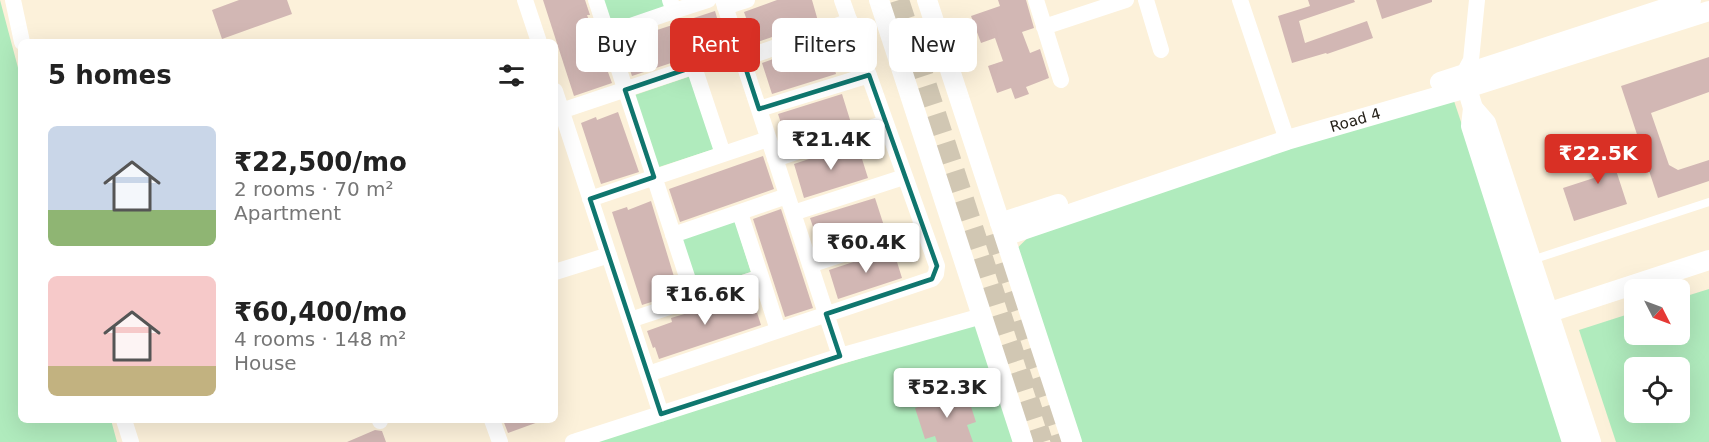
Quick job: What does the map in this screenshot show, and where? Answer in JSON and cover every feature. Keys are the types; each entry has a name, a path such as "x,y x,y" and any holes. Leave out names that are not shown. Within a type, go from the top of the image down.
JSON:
{"street":[{"path":"13,0 21,39"},
{"path":"525,0 538,39"},
{"path":"596,0 602,18"},
{"path":"644,18 672,6 708,0"},
{"path":"724,4 747,0"},
{"path":"842,0 849,18"},
{"path":"879,0 1023,442"},
{"path":"927,0 1072,442"},
{"path":"1036,0 1061,80"},
{"path":"1044,27 1126,0"},
{"path":"1146,0 1161,50"},
{"path":"1240,0 1285,135"},
{"path":"1476,0 1471,60 1465,82 1473,108 1471,126 1540,315 1590,442"},
{"name":"Road 4","path":"1465,82 1691,0"},
{"name":"Road 4","path":"1003,229 1285,135 1709,11"},
{"path":"619,72 694,298"},
{"path":"661,414 590,199 558,112 679,72"},
{"path":"696,72 723,154"},
{"path":"747,72 840,356"},
{"path":"648,374 932,279 936,274 937,266 868,72"},
{"path":"759,110 869,75"},
{"path":"1473,108 1486,123 1532,261 1540,315 1572,442"},
{"path":"775,159 885,123"},
{"path":"590,199 768,139"},
{"path":"793,213 904,177"},
{"path":"673,235 788,196"},
{"path":"740,213 778,330"},
{"path":"810,265 922,228"},
{"path":"558,271 609,255"},
{"path":"1540,315 1709,260"},
{"path":"630,320 761,277"},
{"path":"573,442 840,356 982,316"},
{"path":"125,423 130,442"},
{"path":"493,423 500,442"}],"lane":[{"path":"1532,261 1709,202"}],"highlighted area":[{"path":"740,51 759,109 869,75 937,266 932,279 826,314 840,356 661,414 590,199 654,177 625,90"}],"green space":[{"path":"0,0 18,68 18,423 112,423 117,442 0,442"},
{"path":"602,0 664,0 667,9 638,18 607,18"},
{"path":"691,76 714,149 656,168 632,96"},
{"path":"1453,98 1568,442 1071,442 1008,257 1039,227"},
{"path":"735,221 751,272 693,290 677,240"},
{"path":"1709,289 1709,442 1616,442 1579,330 1624,316 1624,345 1690,345 1690,295"},
{"path":"989,318 1028,442 594,442"}],"building":[{"path":"239,0 287,0 292,14 222,39 212,10"},
{"path":"543,0 585,0 590,15 587,15 588,18 576,18 576,72 608,72 612,83 574,96 558,46 558,39 556,39"},
{"path":"777,0 812,0 817,18 772,18 772,37 760,41 760,18 746,18 744,12"},
{"path":"998,0 1026,0 1034,28 1022,32 1030,53 1040,49 1049,78 1026,87 1029,94 1015,99 1011,88 997,93 988,66 1003,61 995,38 981,43 977,32 977,18 971,16 1000,6"},
{"path":"1308,0 1354,0 1355,2 1299,21 1305,43 1367,21 1373,38 1292,63 1278,16 1310,6"},
{"path":"1376,0 1432,0 1432,2 1382,19"},
{"path":"715,11 717,18 694,18"},
{"path":"670,26 670,63 658,67 658,30"},
{"path":"1709,57 1709,92 1651,113 1669,165 1678,170 1709,160 1709,181 1658,198 1621,86"},
{"path":"772,59 772,72 835,72 836,74 772,94 762,63"},
{"path":"631,72 644,72 632,76"},
{"path":"842,94 851,123 788,144 778,114"},
{"path":"618,112 639,172 601,184 581,123"},
{"path":"1614,138 1622,162 1614,164 1627,204 1574,221 1563,188 1600,176 1590,146"},
{"path":"857,143 868,178 804,198 794,164"},
{"path":"763,156 774,189 680,222 669,189"},
{"path":"875,198 885,229 821,250 810,218"},
{"path":"651,201 679,293 642,305 612,212 627,207 628,210"},
{"path":"781,209 813,308 785,317 753,219"},
{"path":"893,249 902,278 838,299 829,270"},
{"path":"751,294 761,325 659,359 647,331 672,322 671,318"},
{"path":"966,391 976,422 967,425 973,442 937,442 935,436 925,439 915,408"},
{"path":"504,423 536,423 508,433"},
{"path":"375,430 382,431 386,442 347,442"}],"tunnel":[{"path":"899,0 1043,442"},
{"path":"993,234 1061,442"}]}
